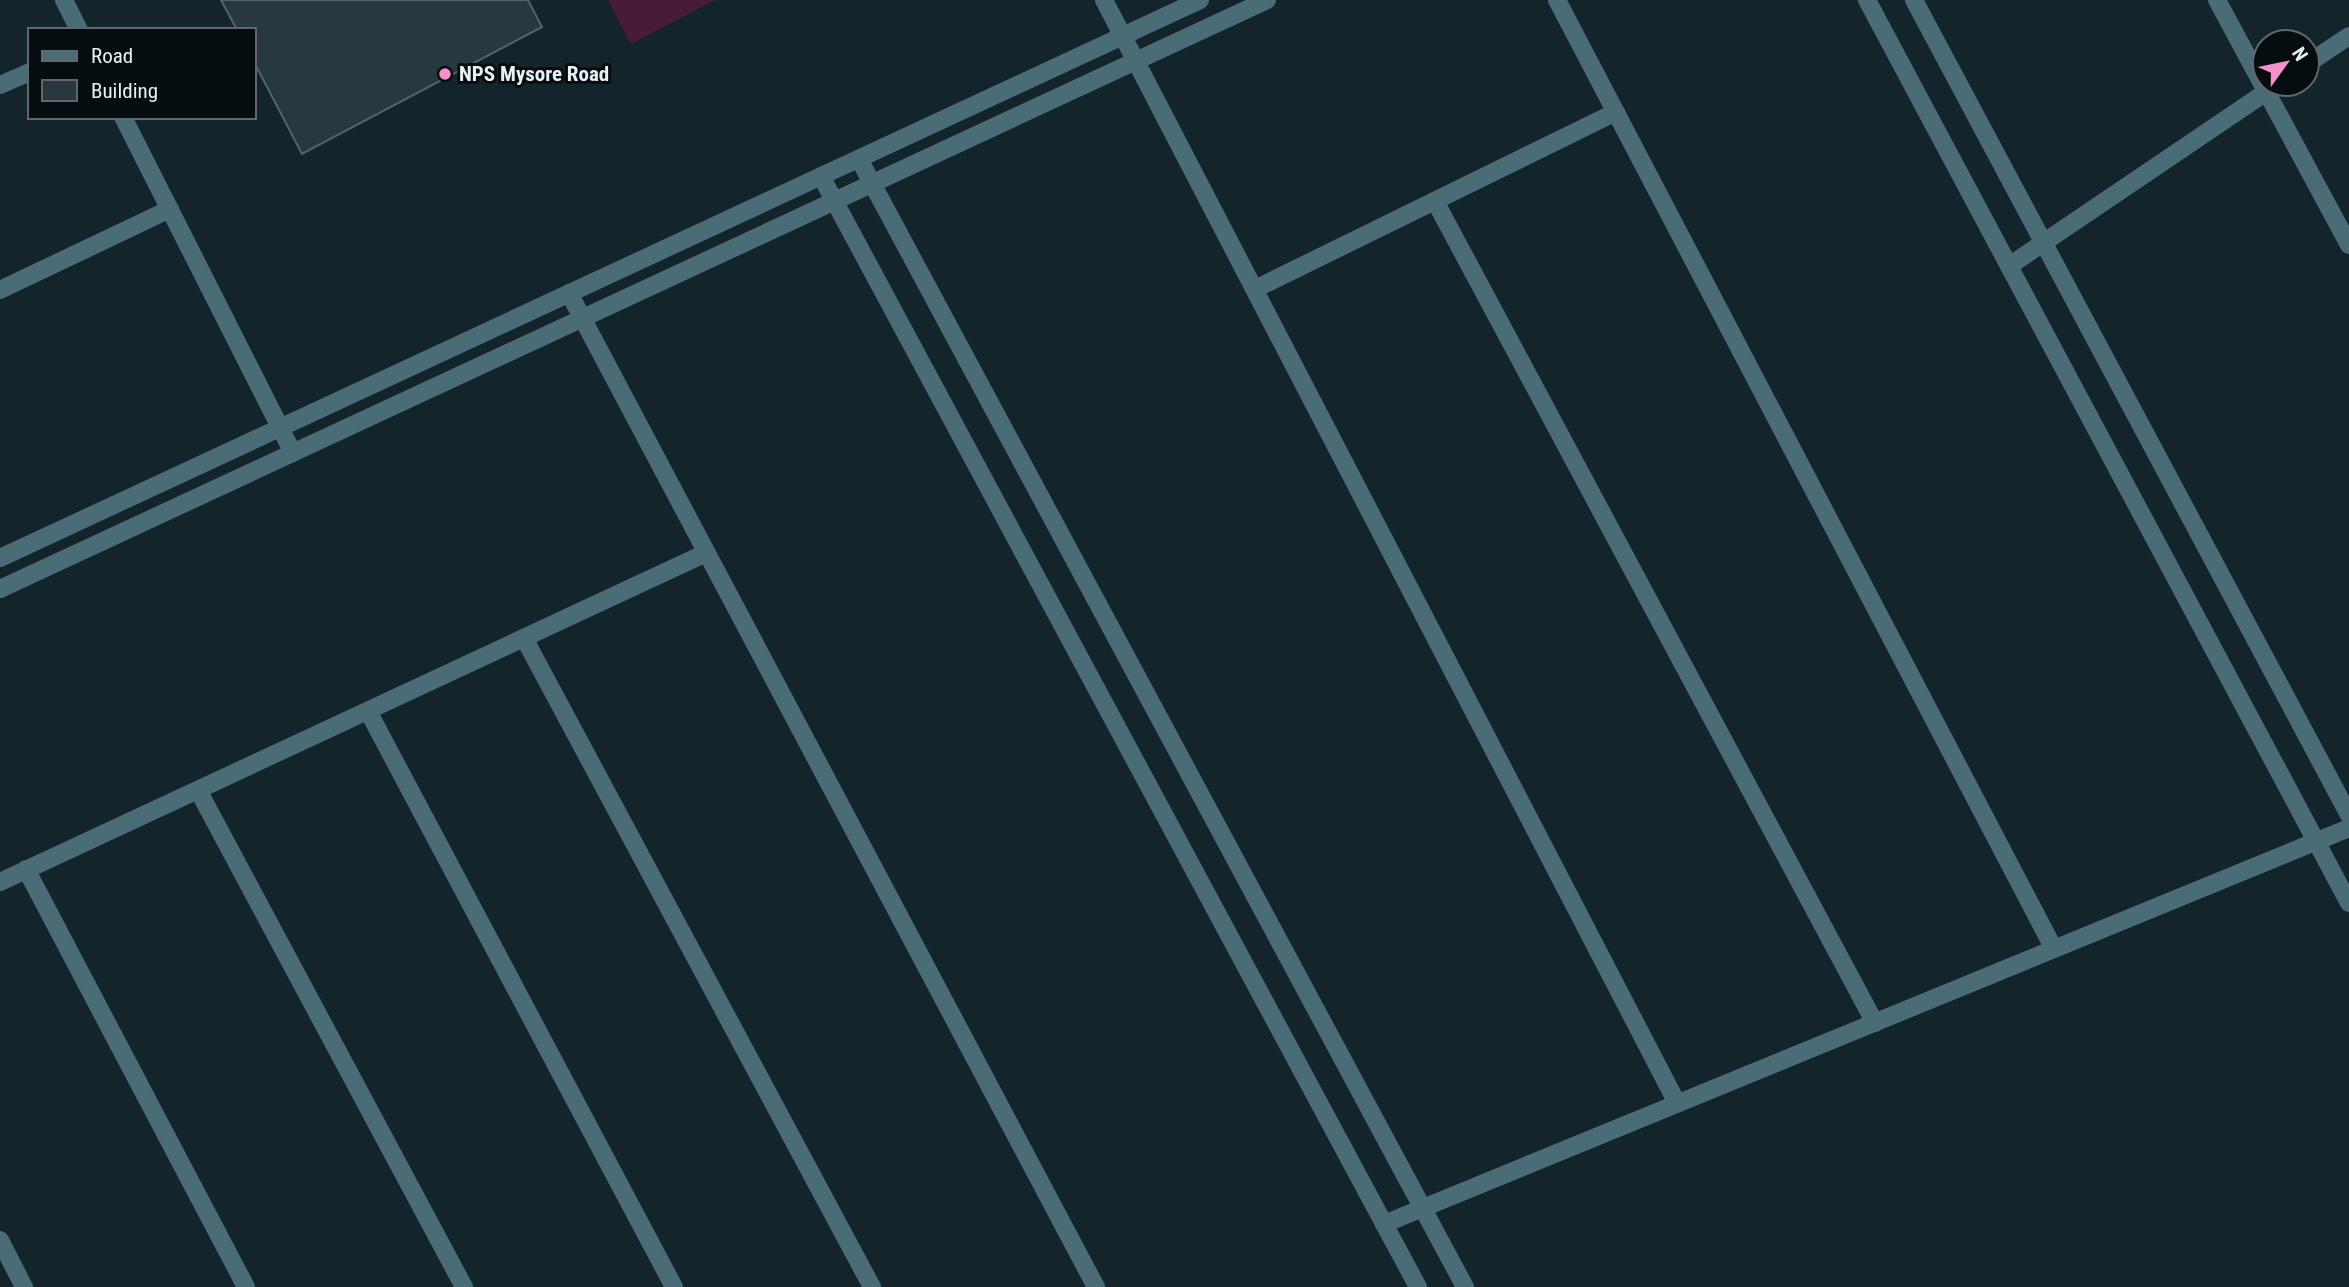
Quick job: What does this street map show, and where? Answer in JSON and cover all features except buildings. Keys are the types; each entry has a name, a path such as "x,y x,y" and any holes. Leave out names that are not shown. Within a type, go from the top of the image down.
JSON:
{"street":[{"path":"64,0 78,28"},
{"path":"1104,0 1677,1103"},
{"path":"0,558 1200,0"},
{"path":"0,589 1267,0"},
{"path":"1557,0 2054,949"},
{"path":"1867,0 2349,904"},
{"path":"1914,0 2349,815"},
{"path":"2217,0 2251,54"},
{"path":"2321,55 2349,36"},
{"path":"0,85 28,73"},
{"path":"2008,266 2257,98"},
{"path":"2277,98 2349,245"},
{"path":"1255,289 1616,111"},
{"path":"124,119 293,453"},
{"path":"859,159 1465,1287"},
{"path":"821,176 1418,1287"},
{"path":"1434,201 1875,1023"},
{"path":"0,290 170,209"},
{"path":"569,293 1096,1287"},
{"path":"0,882 706,553"},
{"path":"524,638 872,1287"},
{"path":"368,711 674,1287"},
{"path":"198,790 464,1287"},
{"path":"1384,1224 2349,828"},
{"path":"26,869 246,1287"},
{"path":"0,1240 24,1287"}],"shaded area":[{"path":"608,0 715,0 631,44"}],"place":[{"name":"NPS Mysore Road","path":"445,74"}]}
